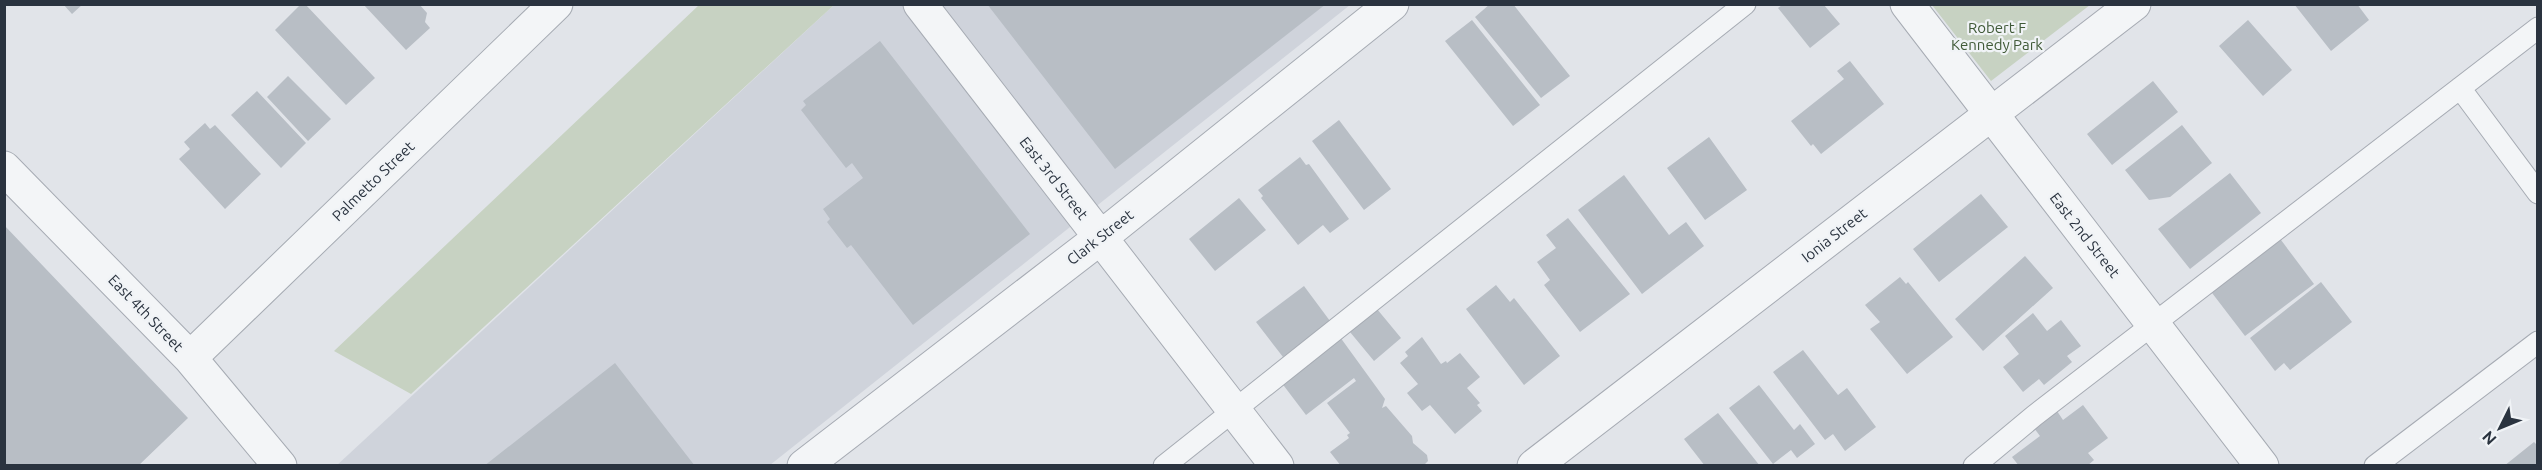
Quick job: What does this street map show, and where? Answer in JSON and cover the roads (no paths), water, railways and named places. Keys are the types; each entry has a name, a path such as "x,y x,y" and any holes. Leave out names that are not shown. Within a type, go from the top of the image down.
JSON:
{"street":[{"name":"Palmetto Street","path":"190,358 556,4"},
{"name":"East 3rd Street","path":"920,4 1277,465"},
{"name":"Clark Street","path":"804,465 1100,238 1392,4"},
{"name":"East 2nd Street","path":"1907,4 2262,465"},
{"name":"Ionia Street","path":"1534,465 2134,4"},
{"name":"East 4th Street","path":"4,168 190,358 280,465"}],"lane":[{"path":"1164,465 1744,4"},
{"path":"1974,465 2538,28"},
{"path":"2460,88 2538,193"},
{"path":"2374,465 2538,342"}],"park label":[{"name":"Robert F Kennedy Park","path":"1997,36"}]}
